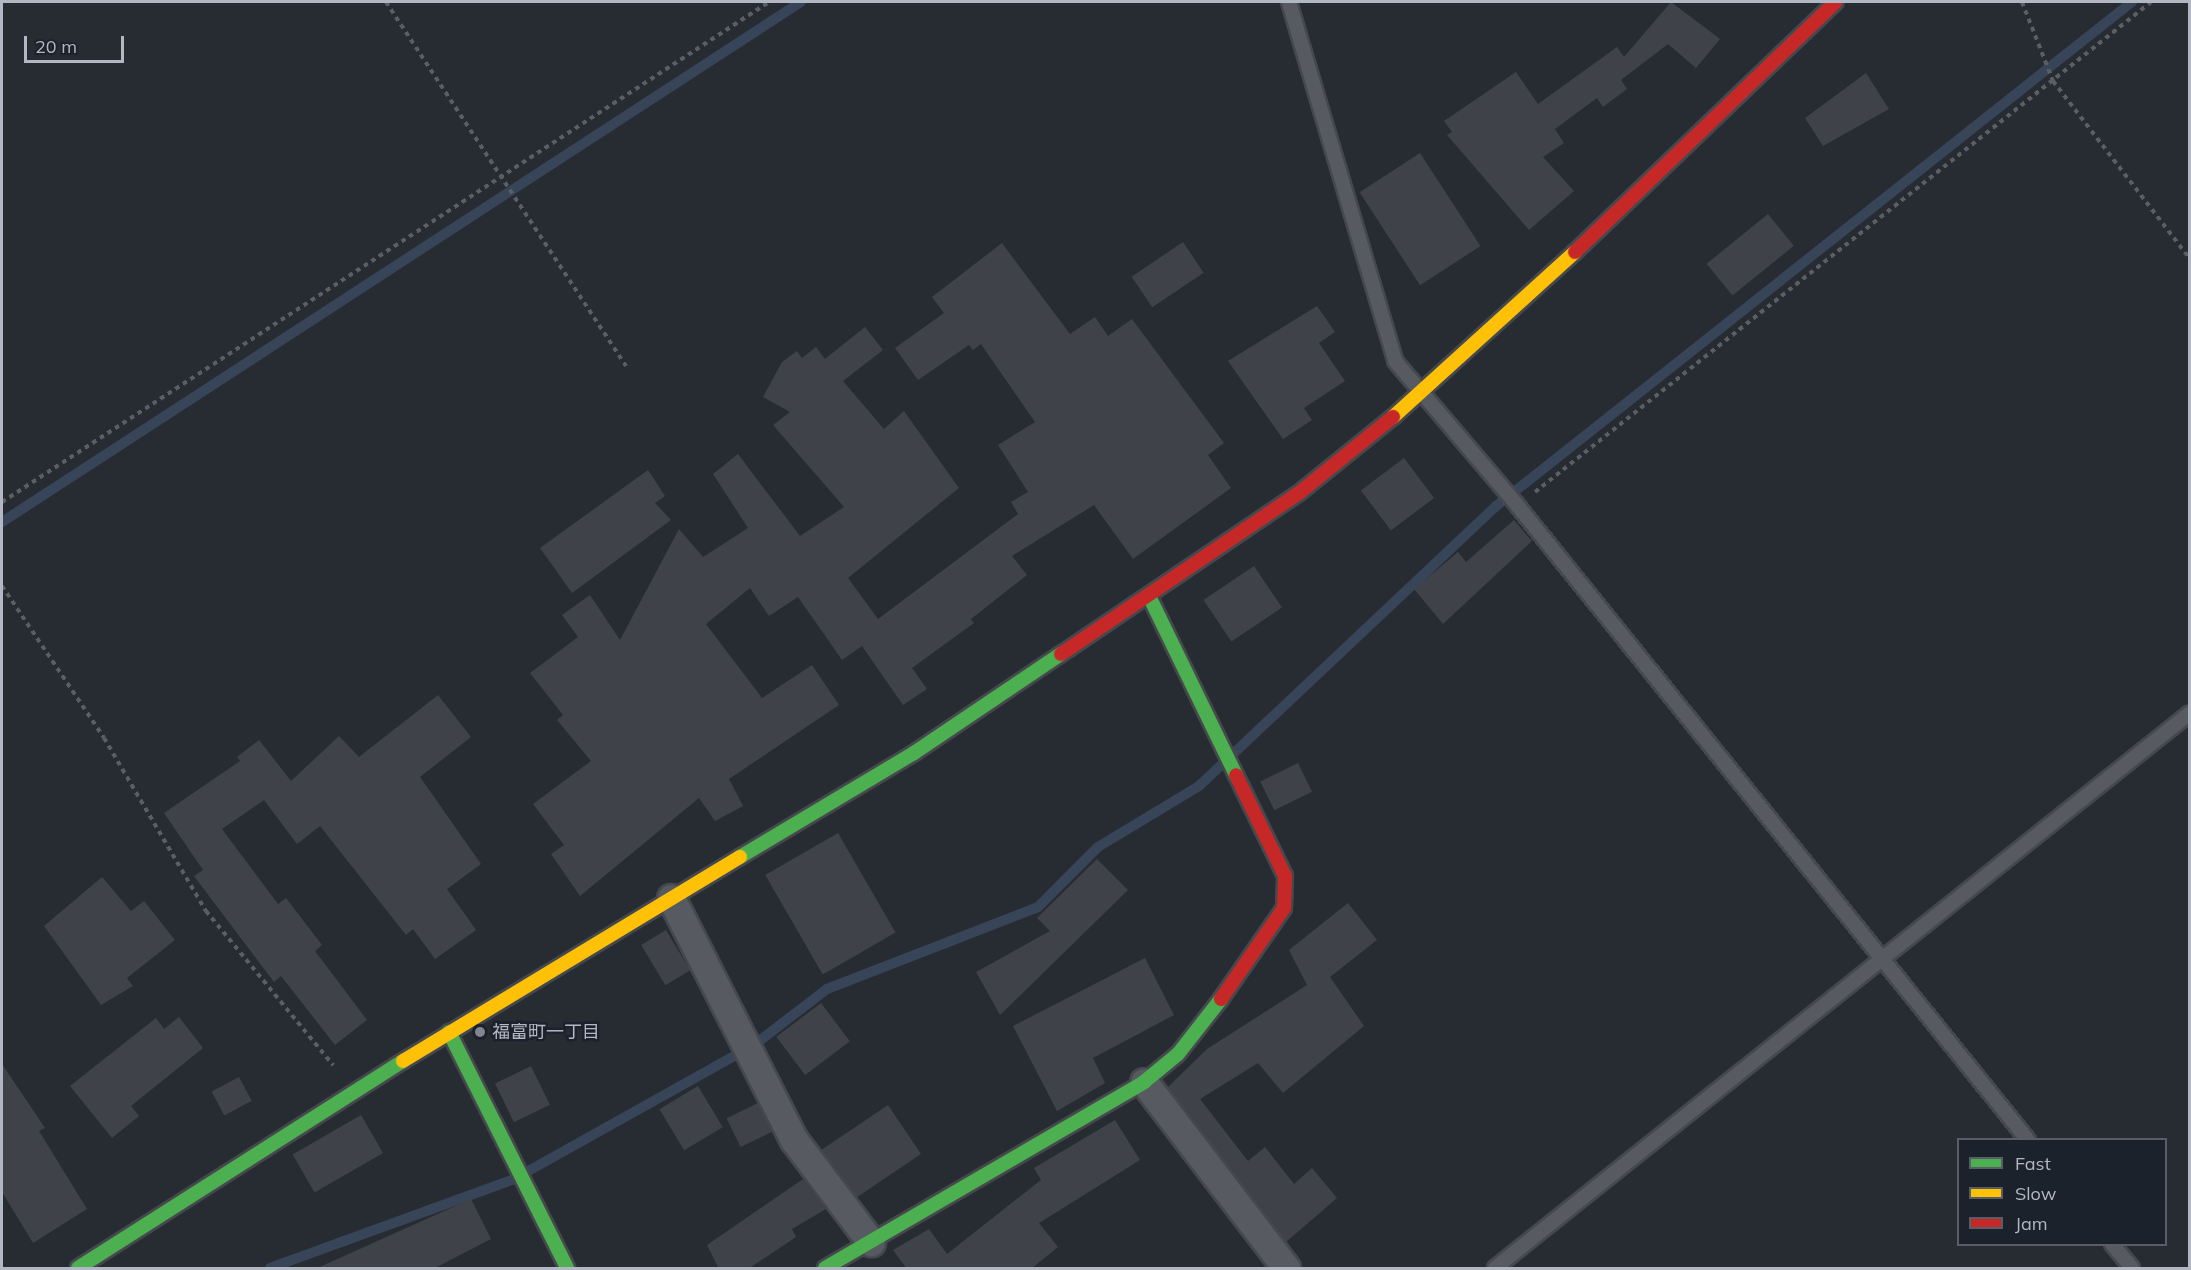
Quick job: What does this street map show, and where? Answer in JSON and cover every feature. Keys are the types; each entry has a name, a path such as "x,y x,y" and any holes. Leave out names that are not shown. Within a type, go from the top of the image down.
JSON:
{"street":[{"path":"78,1269 449,1032 914,753 1150,598 1299,493 1423,393 1836,2"},
{"path":"825,1269 1144,1082 1178,1054 1210,1016 1284,908 1285,876 1150,598"},
{"path":"671,898 794,1140 871,1242"},
{"path":"449,1032 567,1269"},
{"path":"1144,1082 1286,1269"}],"lane":[{"path":"1289,2 1395,362 1517,505 2026,1138"},
{"path":"1495,1269 1880,957 2190,713"},
{"path":"2113,1246 2132,1269"}],"path":[{"path":"386,2 626,366"},
{"path":"2,502 769,2"},
{"path":"2022,2 2053,81 2190,259"},
{"path":"1517,505 2151,2"},
{"path":"2,586 104,738 206,911 355,1091"}],"building":[{"path":"1671,2 1720,39 1696,68 1668,44 1621,80 1627,89 1603,107 1597,98 1555,129 1564,143 1543,157 1574,191 1529,230 1447,135 1452,132 1444,121 1516,72 1538,104 1617,47 1624,57"},
{"path":"1866,73 1889,109 1823,146 1805,118"},
{"path":"1420,153 1480,246 1420,285 1360,192"},
{"path":"1768,214 1794,246 1732,296 1707,264"},
{"path":"1183,242 1204,273 1152,307 1132,277"},
{"path":"1002,243 1070,334 1095,317 1108,336 1132,319 1224,443 1208,455 1231,488 1133,559 1094,505 1012,556 1027,575 971,619 974,623 912,668 927,689 903,705 862,646 842,660 798,597 769,616 750,588 706,624 762,698 812,665 839,705 729,779 743,806 715,821 699,798 580,896 551,854 564,845 533,804 591,761 557,720 563,715 530,673 578,637 562,615 590,595 620,640 679,529 703,557 748,528 713,474 738,454 800,536 844,507 773,425 790,412 763,397 782,362 797,351 802,358 816,347 825,359 865,327 883,350 843,381 884,429 904,411 959,488 848,578 878,619 1018,514 1011,502 1028,492 998,445 1035,422 981,344 973,350 969,345 918,380 895,348 944,313 932,297"},
{"path":"1317,306 1335,332 1319,343 1345,381 1304,408 1312,420 1283,439 1228,361"},
{"path":"1404,458 1434,498 1391,530 1361,490"},
{"path":"648,470 665,496 655,503 671,520 572,593 540,548"},
{"path":"1514,520 1532,541 1443,624 1414,589 1458,552 1466,562"},
{"path":"1254,566 1282,607 1231,642 1203,600"},
{"path":"438,695 471,737 420,777 481,864 447,889 476,930 435,959 413,929 406,935 320,826 297,844 264,800 222,829 278,904 286,898 322,945 315,951 367,1020 335,1045 281,976 274,982 194,876 203,870 164,813 240,761 237,757 259,740 291,781 339,736 359,757"},
{"path":"1298,763 1312,792 1274,810 1260,781"},
{"path":"838,833 896,933 823,975 765,875"},
{"path":"1097,859 1128,890 1000,1015 976,972 1050,931 1037,918"},
{"path":"102,877 131,911 144,901 175,940 127,978 133,986 101,1005 44,926"},
{"path":"1348,903 1377,940 1330,977 1364,1026 1283,1093 1258,1063 1200,1099 1248,1161 1265,1147 1294,1184 1312,1168 1337,1198 1286,1242 1168,1087 1207,1049 1307,985 1289,950"},
{"path":"666,930 690,970 665,985 641,945"},
{"path":"1145,958 1174,1015 1093,1058 1105,1083 1057,1111 1013,1026"},
{"path":"821,1003 850,1041 805,1075 776,1037"},
{"path":"179,1017 203,1048 131,1106 139,1116 112,1138 70,1086 156,1018 164,1029"},
{"path":"2,1064 45,1128 39,1131 87,1209 33,1243 2,1192"},
{"path":"531,1066 550,1105 514,1122 495,1084"},
{"path":"239,1077 252,1101 224,1115 212,1092"},
{"path":"698,1086 723,1127 684,1150 659,1109"},
{"path":"758,1103 772,1132 741,1147 727,1118"},
{"path":"888,1105 921,1154 855,1199 822,1150"},
{"path":"361,1115 383,1153 315,1193 293,1154"},
{"path":"1115,1120 1140,1160 1039,1223 1058,1247 1031,1269 907,1269 893,1250 929,1229 947,1254 1041,1180 1034,1168"},
{"path":"803,1179 826,1209 792,1229 796,1237 748,1269 719,1269 707,1245"},
{"path":"471,1199 491,1239 433,1269 315,1269"}],"waterway":[{"path":"2,522 801,2"},
{"path":"270,1268 514,1179 754,1045 827,989 1038,907 1098,847 1199,786 1495,507 2132,2"}],"traffic: fast":[{"path":"1150,598 1236,775"},
{"path":"740,857 914,753 1061,654"},
{"path":"825,1268 1144,1082 1178,1054 1221,999"},
{"path":"449,1032 567,1268"},
{"path":"78,1268 403,1061"}],"traffic: slow":[{"path":"1393,417 1575,252"},
{"path":"403,1061 740,857"}],"traffic: jam":[{"path":"1575,252 1836,2"},
{"path":"1061,654 1299,493 1393,417"},
{"path":"1221,999 1284,908 1285,876 1236,775"}],"place":[{"name":"福富町一丁目","path":"480,1032"}]}
